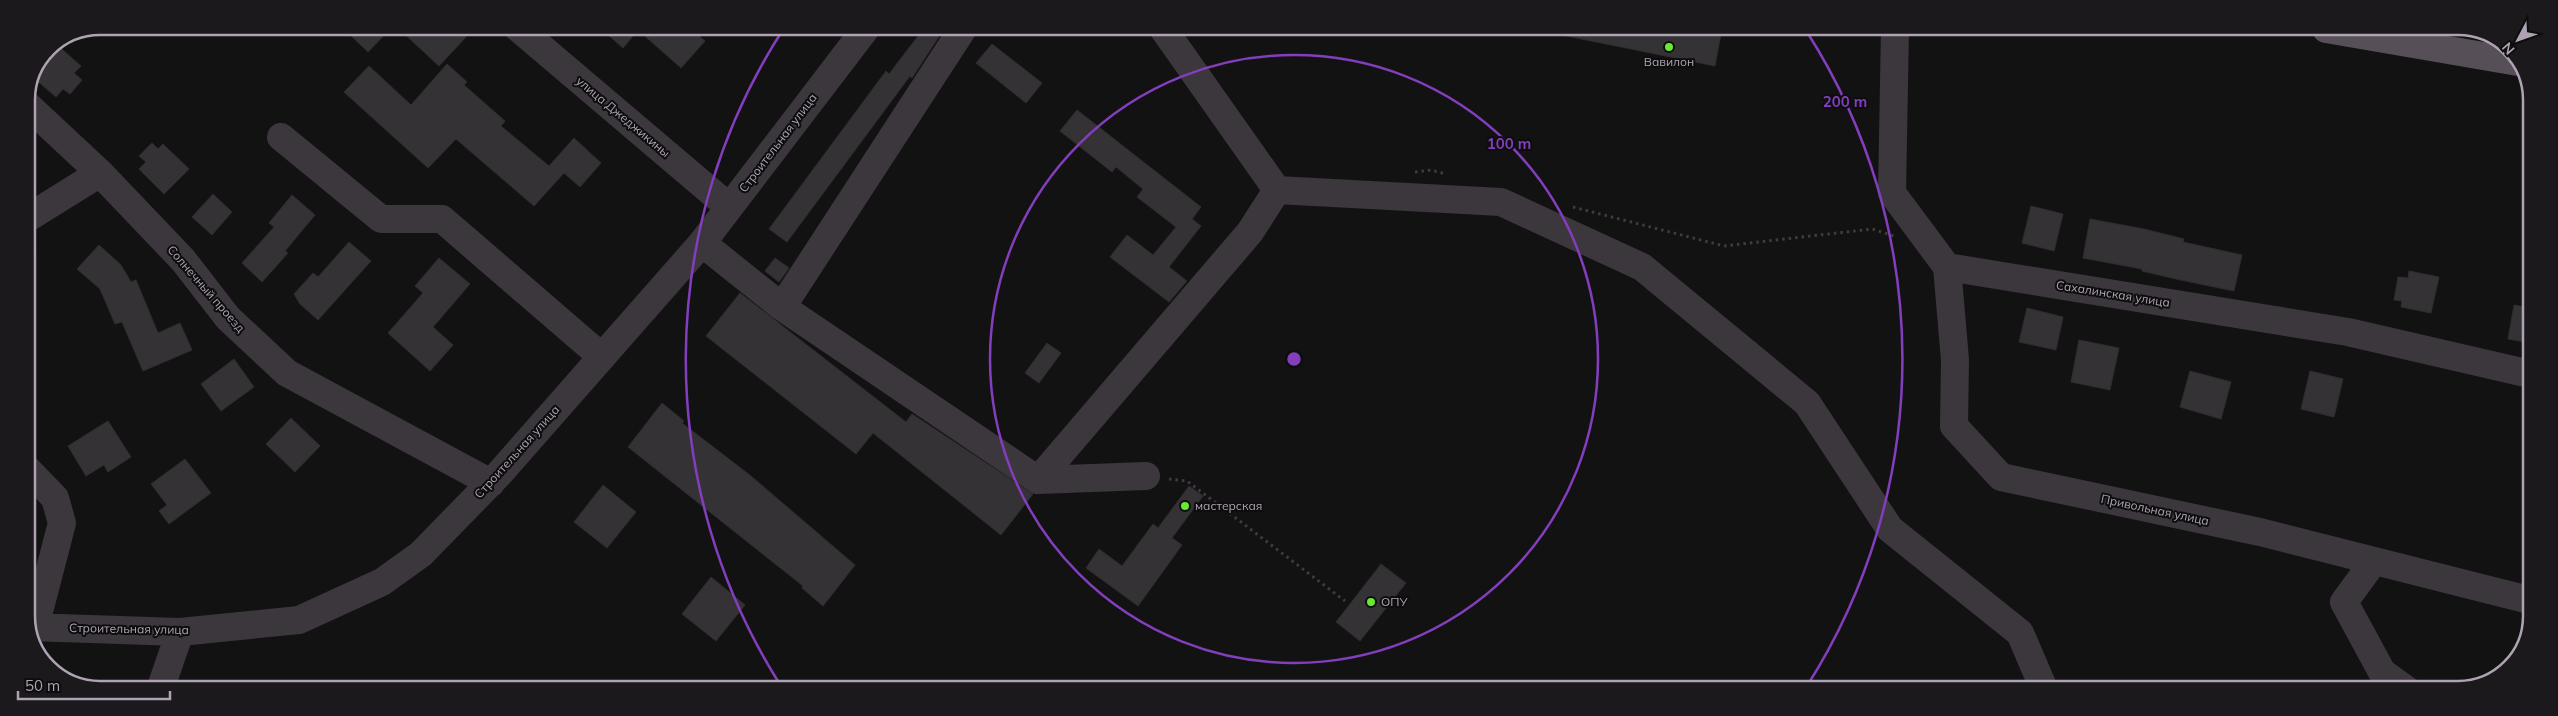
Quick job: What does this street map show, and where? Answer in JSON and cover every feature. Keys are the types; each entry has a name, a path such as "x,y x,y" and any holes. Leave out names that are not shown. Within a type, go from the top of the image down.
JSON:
{"main road":[{"path":"2366,35 2493,58"}],"street":[{"name":"улица Джеджикины","path":"526,35 729,207"},
{"name":"Строительная улица","path":"36,627 180,632 299,620 382,582 421,554 491,483 702,244 861,35"},
{"path":"782,307 959,35"},
{"path":"1168,35 1278,190"},
{"path":"1895,35 1892,193 1947,267"},
{"name":"Солнечный проезд","path":"35,112 100,173 183,260 228,318 287,373 491,483"},
{"path":"281,137 382,219 442,219 602,357"},
{"path":"35,213 100,173"},
{"path":"1038,480 1250,232 1278,190"},
{"path":"1278,190 1501,202 1642,267 1807,403 1890,529 2020,633 2041,681"},
{"path":"702,244 782,307 1038,480 1146,476"},
{"name":"Сахалинская улица","path":"1947,267 2348,332 2523,372"},
{"name":"Привольная улица","path":"1947,267 1955,360 1954,426 2001,477 2260,532 2374,561 2523,594"},
{"path":"35,477 55,498 62,524 35,617"},
{"path":"2374,561 2344,602 2382,672 2394,681"},
{"path":"163,681 180,632"}],"path":[{"path":"1412,172 1431,170 1450,175"},
{"path":"1563,204 1724,246 1872,229 1897,237"},
{"path":"1146,476 1188,480 1345,601"}],"building":[{"path":"350,35 384,35 368,52"},
{"path":"406,35 464,35 466,37 439,66"},
{"path":"608,35 634,35 623,48"},
{"path":"644,35 698,35 705,41 681,68"},
{"path":"919,35 940,35 912,78 910,76 787,242 769,229 886,71 889,74"},
{"name":"Вавилон","path":"1562,35 1721,35 1715,66"},
{"path":"992,44 1042,83 1026,103 976,63"},
{"path":"61,48 81,66 74,73 82,80 70,94 63,89 56,97 38,81 46,64"},
{"path":"447,64 467,82 464,85 505,121 501,126 549,166 574,138 601,163 580,187 564,173 534,206 456,139 428,168 344,92 369,66 411,105"},
{"path":"1077,110 1201,207 1192,219 1201,226 1169,267 1187,281 1169,302 1110,257 1127,235 1153,255 1176,227 1137,197 1143,189 1116,167 1112,172 1060,131"},
{"path":"152,143 158,149 163,144 189,169 164,194 139,169 146,162 139,156"},
{"path":"213,194 232,212 212,235 192,217"},
{"path":"292,195 315,215 285,251 288,253 262,282 242,263 274,227 269,223"},
{"path":"2031,206 2063,214 2054,251 2022,243"},
{"path":"2090,219 2144,229 2184,239 2183,242 2242,255 2234,291 2142,271 2142,269 2083,258"},
{"path":"349,242 371,261 318,320 300,304 294,294 313,273 318,277"},
{"path":"99,245 121,265 131,282 136,280 158,333 180,323 192,350 143,371 122,322 115,324 100,289 77,269"},
{"path":"439,258 470,284 433,327 453,345 430,371 388,333 423,293 415,286"},
{"path":"775,258 789,268 779,282 765,271"},
{"path":"2409,271 2439,277 2431,313 2401,307 2402,301 2394,300 2398,277 2408,278"},
{"path":"740,293 906,422 912,414 1033,494 1001,535 873,433 856,454 706,336"},
{"path":"2514,305 2523,307 2523,342 2508,339"},
{"path":"2027,308 2063,317 2056,350 2019,342"},
{"path":"2079,340 2119,348 2110,390 2071,382"},
{"path":"1047,343 1061,353 1039,383 1025,373"},
{"path":"234,359 254,387 221,411 201,384"},
{"path":"2190,371 2231,382 2221,419 2180,407"},
{"path":"2310,371 2343,379 2334,417 2301,409"},
{"path":"662,403 684,421 682,423 751,476 855,565 823,606 802,588 803,586 628,447"},
{"path":"291,418 320,446 295,472 266,444"},
{"path":"108,421 131,457 108,472 104,465 86,476 68,446"},
{"path":"185,459 211,493 169,524 159,511 167,505 151,484"},
{"path":"603,485 636,512 607,548 574,522"},
{"path":"1189,486 1203,496 1172,538 1182,545 1138,606 1086,568 1099,549 1122,566 1153,524 1158,528"},
{"name":"ОПУ","path":"1381,564 1406,583 1360,641 1336,622"},
{"path":"711,577 745,605 716,641 682,614"}],"place":[{"name":"Вавилон","path":"1669,47"},
{"name":"мастерская","path":"1185,506"},
{"name":"ОПУ","path":"1371,602"}]}
